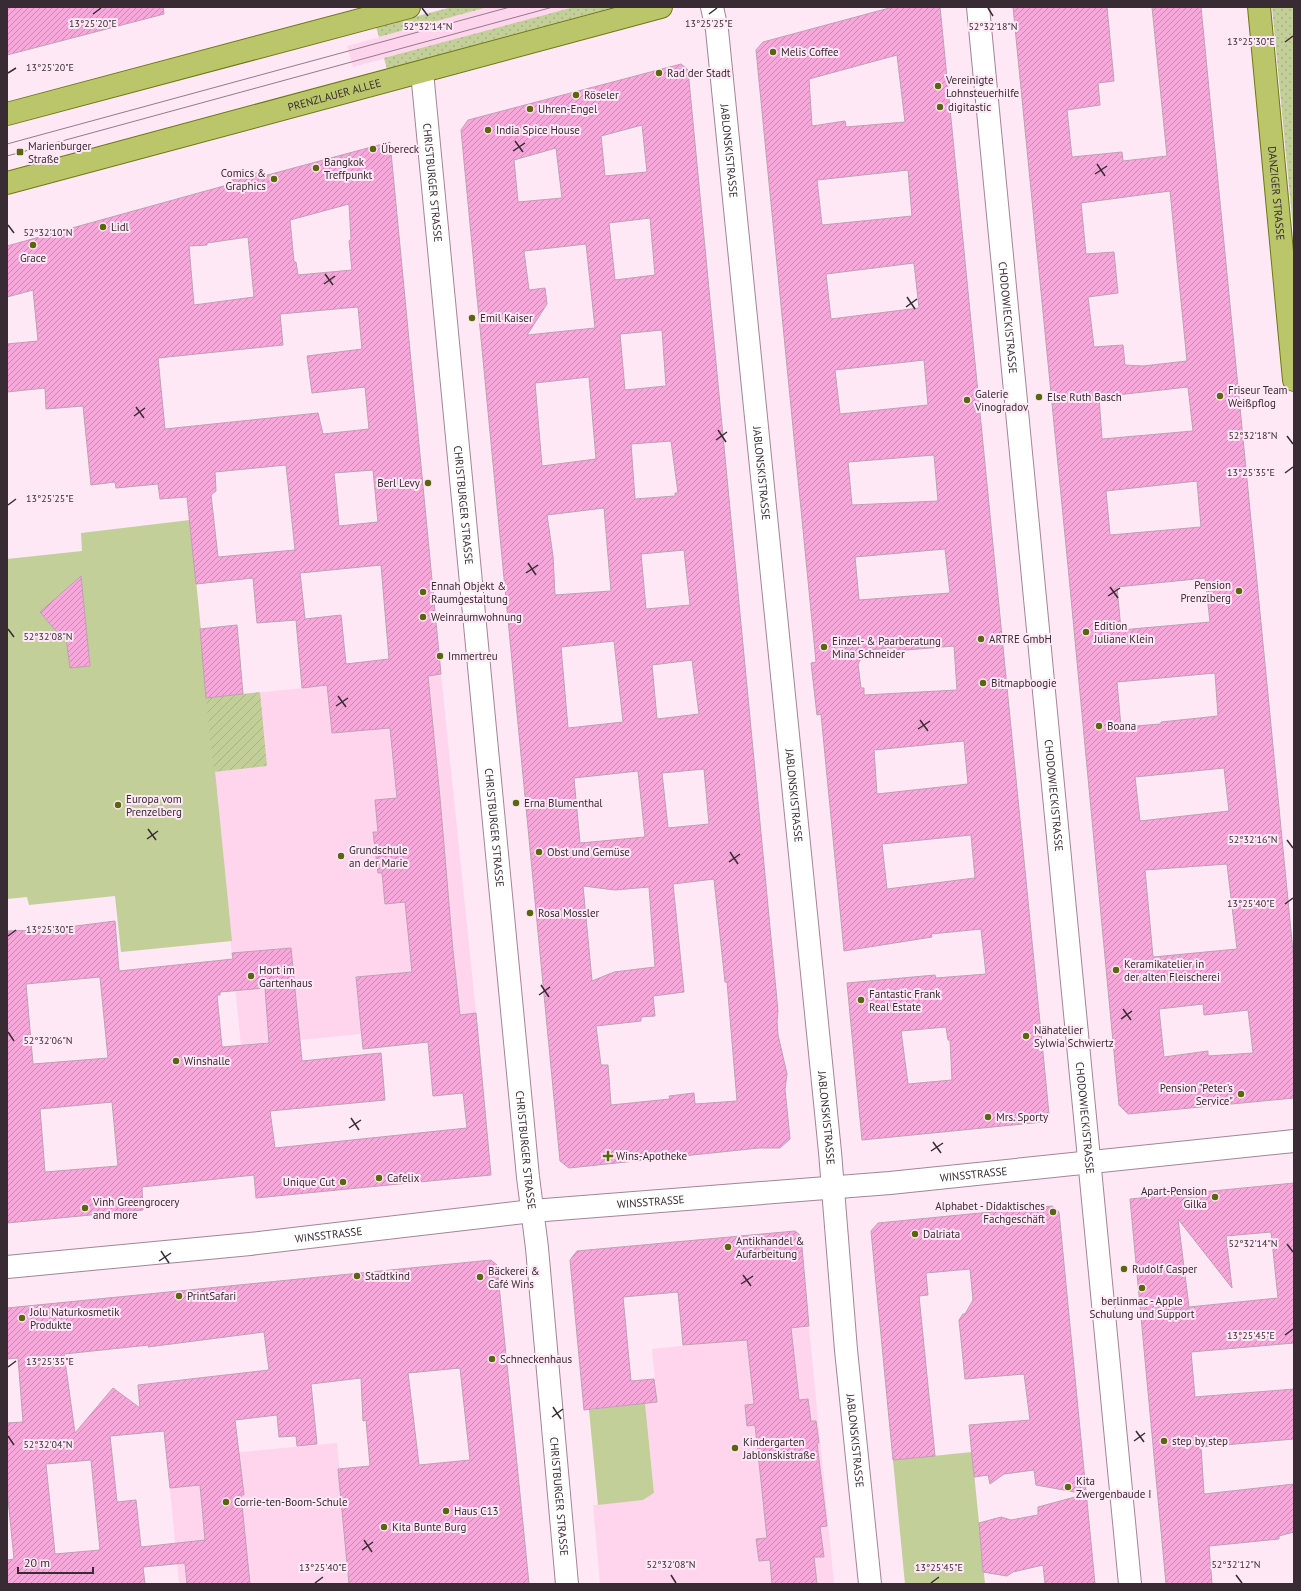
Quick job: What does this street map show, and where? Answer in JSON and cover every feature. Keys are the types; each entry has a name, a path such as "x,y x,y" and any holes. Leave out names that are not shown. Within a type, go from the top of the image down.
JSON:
{"main road":[{"path":"7,114 409,7"},
{"name":"PRENZLAUER ALLEE","path":"7,184 661,7"},
{"name":"DANZIGER STRASSE","path":"1259,7 1294,380"}],"street":[{"name":"JABLONSKISTRASSE","path":"712,7 717,30 833,1186 846,1350 870,1584"},
{"name":"CHODOWIECKISTRASSE","path":"978,7 1130,1584"},
{"name":"CHRISTBURGER STRASSE","path":"422,72 567,1584"},
{"name":"WINSSTRASSE","path":"7,1267 250,1244 532,1211 833,1186 890,1183 1294,1141"}],"shaded area":[{"path":"488,7 574,7 353,67 347,46"},
{"name":"Grundschule an der Marie","path":"441,674 476,1013 378,1023 379,1032 241,1046 206,698"},
{"name":"Kindergarten Jablonskistraße","path":"809,1327 834,1584 600,1584 593,1505 643,1500 654,1493 645,1403 657,1402 652,1349 718,1342 718,1336"},
{"path":"337,1443 348,1567 446,1584 179,1584 167,1459"}],"green space":[{"path":"452,7 488,7 379,37 376,27"},
{"path":"574,7 615,7 387,69 384,58"},
{"path":"1272,7 1294,7 1294,239"},
{"path":"190,520 232,941 121,952 115,896 29,905 27,897 7,899 7,559 82,551 81,533"},
{"path":"260,692 267,766 214,772 206,698"},
{"path":"645,1403 654,1493 643,1500 598,1505 589,1410"},
{"path":"972,1452 985,1584 905,1584 893,1460"}],"building":[{"path":"7,7 163,7 164,14 7,55"},
{"path":"893,7 940,7 1049,1114 1043,1122 862,1140 847,983 935,975 936,978 986,974 981,929 931,934 932,937 844,951 821,714 817,715 811,663 816,662 756,50 763,42","holes":["897,55 905,122 846,127 845,121 812,126 809,79","908,170 912,216 822,225 817,180","914,263 919,308 831,319 826,274","924,360 928,405 840,414 835,370","934,455 938,501 852,505 848,462","945,549 950,593 859,600 855,557","954,646 957,690 864,695 864,688 861,688 858,664 862,657 861,653 864,653 866,650 893,648 894,651","964,741 968,784 877,794 874,750","971,835 975,878 887,889 882,844","946,1027 948,1040 950,1040 952,1080 908,1084 901,1031"]},
{"path":"1013,7 1107,7 1114,81 1098,83 1100,105 1067,110 1072,157 1122,152 1123,161 1167,156 1152,7 1201,7 1294,962 1294,1098 1128,1114 1119,1105","holes":["1170,191 1187,361 1143,366 1125,365 1123,345 1094,347 1088,297 1118,293 1114,252 1086,254 1081,203","1188,387 1193,431 1102,439 1099,397","1197,481 1201,527 1110,535 1106,491","1205,578 1210,622 1121,630 1117,587","1215,673 1218,716 1161,722 1161,724 1121,727 1117,682","1224,768 1229,811 1140,821 1135,777","1227,864 1237,949 1153,957 1145,870","1203,1004 1204,1015 1248,1010 1253,1053 1208,1056 1208,1051 1164,1057 1159,1009"]},
{"path":"681,64 688,70 778,1011 778,1035 787,1074 785,1089 790,1139 780,1148 759,1148 569,1168 560,1161 461,130 468,120","holes":["642,125 647,172 605,176 601,136","556,148 562,198 518,202 514,160","650,218 655,275 615,280 609,223","586,244 595,328 527,335 547,304 545,288 529,290 524,251","662,330 666,386 625,390 620,334","589,377 596,459 542,466 535,383","671,441 678,493 675,493 675,496 635,499 631,444","604,508 611,591 555,595 553,556 547,515","684,550 690,605 646,609 641,554","614,641 623,722 568,728 561,647","692,660 699,714 657,719 652,665","704,769 709,824 668,828 662,773","638,771 645,837 580,843 574,778","714,879 725,982 727,982 737,1101 695,1104 694,1093 669,1096 670,1099 611,1105 608,1065 601,1065 596,1026 641,1021 641,1017 655,1016 653,996 684,992 673,884","583,886 615,890 649,887 655,967 614,972 592,981"]},
{"path":"390,142 441,674 428,676 453,951 460,1015 476,1013 491,1175 256,1198 254,1175 142,1187 143,1210 7,1223 7,931 44,930 115,921 119,971 233,959 232,953 291,948 302,1061 381,1053 385,1100 270,1111 275,1148 467,1128 463,1093 433,1096 428,1042 363,1049 356,977 412,972 405,902 385,904 382,873 378,873 373,832 378,832 375,800 397,798 390,728 332,733 327,685 302,688 296,620 257,623 253,578 196,584 187,497 160,499 158,484 116,488 115,482 91,485 83,406 46,409 45,388 7,392 7,344 38,341 33,290 7,297 7,246 231,184 229,181 263,171 264,176","holes":["349,204 351,239 349,241 352,270 298,275 296,262 294,262 290,220","248,237 254,297 194,305 189,246 207,245 207,243","358,307 362,349 307,356 312,393 365,387 369,429 323,434 318,413 165,429 158,358 283,345 280,314","286,465 295,550 218,557 211,495 216,491 215,472","373,470 378,522 339,526 334,473","381,565 389,659 346,664 341,615 305,619 300,573","100,977 108,1058 33,1064 26,984","265,988 269,1043 222,1047 217,995 220,995 220,992","112,1102 118,1166 45,1172 40,1109"]},
{"path":"81,576 90,666 70,668 66,638 60,636 40,612"},
{"path":"237,625 243,694 206,698 200,629"},
{"path":"1294,1183 1294,1343 1191,1352 1195,1397 1294,1389 1294,1439 1201,1447 1204,1494 1294,1484 1294,1532 1279,1536 1279,1539 1209,1546 1212,1584 1166,1584 1130,1199","holes":["1178,1219 1232,1288 1226,1236 1271,1232 1278,1298 1189,1307"]},
{"path":"1052,1206 1059,1212 1095,1584 1045,1584 1043,1565 1013,1572 1007,1576 983,1572 979,1523 1001,1517 1011,1520 1038,1515 1038,1507 1086,1494 1036,1485 1034,1470 1004,1474 990,1484 988,1475 974,1477 969,1425 1030,1420 1024,1374 965,1379 959,1320 963,1314 965,1314 973,1300 970,1269 926,1273 928,1295 919,1296 935,1456 893,1460 871,1231 878,1223"},
{"path":"795,1231 801,1236 809,1326 791,1328 799,1400 808,1399 811,1421 816,1421 819,1443 817,1443 827,1526 820,1527 824,1557 814,1557 817,1584 772,1584 770,1560 759,1561 756,1539 767,1538 755,1425 747,1426 745,1405 754,1404 747,1340 683,1345 678,1292 623,1297 631,1381 654,1379 657,1402 584,1410 570,1260 577,1251"},
{"path":"491,1260 497,1265 529,1584 349,1584 338,1469 370,1466 366,1420 363,1421 361,1378 311,1384 317,1444 297,1446 296,1436 279,1437 277,1415 235,1420 244,1495 241,1495 250,1584 187,1584 185,1563 143,1567 145,1584 7,1584 7,1560 14,1559 7,1489 7,1423 23,1422 18,1358 7,1359 7,1308","holes":["264,1332 269,1370 138,1385 140,1408 113,1388 75,1433 64,1354 149,1345 148,1347","460,1368 470,1460 419,1465 408,1373","164,1431 170,1488 200,1485 205,1540 141,1547 136,1500 117,1502 110,1436","91,1460 100,1550 55,1554 46,1464"]}],"tram line":[{"path":"7,144 510,7"},
{"path":"7,156 553,7"}],"place":[{"name":"Melis Coffee","path":"773,52"},
{"name":"Rad der Stadt","path":"659,73"},
{"name":"Vereinigte Lohnsteuerhilfe","path":"938,86"},
{"name":"Röseler","path":"576,95"},
{"name":"digitastic","path":"940,107"},
{"name":"Uhren-Engel","path":"530,109"},
{"name":"India Spice House","path":"488,130"},
{"name":"Übereck","path":"373,149"},
{"name":"Marienburger Straße","path":"20,152"},
{"name":"Bangkok Treffpunkt","path":"316,168"},
{"name":"Comics & Graphics","path":"274,179"},
{"name":"Lidl","path":"103,227"},
{"name":"Grace","path":"33,245"},
{"name":"Emil Kaiser","path":"472,318"},
{"name":"Friseur Team Weißpflog","path":"1220,396"},
{"name":"Else Ruth Basch","path":"1039,397"},
{"name":"Galerie Vinogradov","path":"967,400"},
{"name":"Berl Levy","path":"428,483"},
{"name":"Pension Prenzlberg","path":"1239,591"},
{"name":"Ennah Objekt & Raumgestaltung","path":"423,592"},
{"name":"Weinraumwohnung","path":"423,617"},
{"name":"Edition Juliane Klein","path":"1086,632"},
{"name":"ARTRE GmbH","path":"981,639"},
{"name":"Einzel- & Paarberatung Mina Schneider","path":"824,647"},
{"name":"Immertreu","path":"440,656"},
{"name":"Bitmapboogie","path":"983,683"},
{"name":"Boana","path":"1099,726"},
{"name":"Erna Blumenthal","path":"516,803"},
{"name":"Europa vom Prenzelberg","path":"118,805"},
{"name":"Obst und Gemüse","path":"539,852"},
{"name":"Grundschule an der Marie","path":"341,856"},
{"name":"Rosa Mossler","path":"530,913"},
{"name":"Keramikatelier in der alten Fleischerei","path":"1116,970"},
{"name":"Hort im Gartenhaus","path":"251,976"},
{"name":"Fantastic Frank Real Estate","path":"861,1000"},
{"name":"Nähatelier Sylwia Schwiertz","path":"1026,1036"},
{"name":"Winshalle","path":"176,1061"},
{"name":"Pension \"Peter's Service\"","path":"1241,1094"},
{"name":"Mrs. Sporty","path":"988,1117"},
{"name":"Wins-Apotheke","path":"608,1156"},
{"name":"Cafelix","path":"379,1178"},
{"name":"Unique Cut","path":"343,1182"},
{"name":"Apart-Pension Gilka","path":"1215,1197"},
{"name":"Vinh Greengrocery and more","path":"85,1208"},
{"name":"Alphabet - Didaktisches Fachgeschäft","path":"1053,1212"},
{"name":"Dalriata","path":"915,1234"},
{"name":"Antikhandel & Aufarbeitung","path":"728,1247"},
{"name":"Rudolf Casper","path":"1124,1269"},
{"name":"Stadtkind","path":"357,1276"},
{"name":"Bäckerei & Café Wins","path":"480,1277"},
{"name":"berlinmac - Apple Schulung und Support","path":"1142,1288"},
{"name":"PrintSafari","path":"179,1296"},
{"name":"Jolu Naturkosmetik Produkte","path":"22,1318"},
{"name":"Schneckenhaus","path":"492,1359"},
{"name":"step by step","path":"1164,1441"},
{"name":"Kindergarten Jablonskistraße","path":"735,1448"},
{"name":"Kita Zwergenbaude I","path":"1068,1487"},
{"name":"Corrie-ten-Boom-Schule","path":"226,1502"},
{"name":"Haus C13","path":"446,1511"},
{"name":"Kita Bunte Burg","path":"384,1527"}]}
